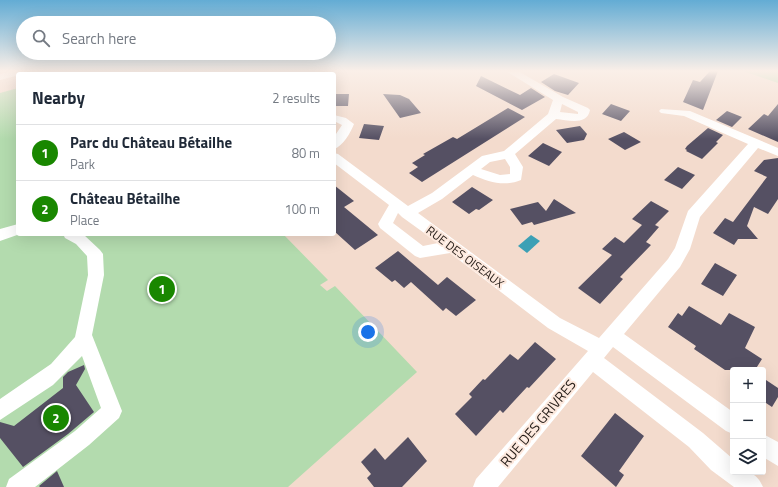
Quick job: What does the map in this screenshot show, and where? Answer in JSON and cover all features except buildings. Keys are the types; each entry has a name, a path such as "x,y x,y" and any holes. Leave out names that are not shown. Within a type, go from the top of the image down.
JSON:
{"street":[{"path":"550,94 584,110 583,116 578,118 553,115"},
{"path":"452,247 420,252 385,224 401,209 437,196 486,159 508,154 553,115 559,99"},
{"path":"665,111 686,113 778,152"},
{"path":"336,118 348,124 346,130 336,142"},
{"name":"RUE DES GRIVRES","path":"484,487 674,264 682,249 693,215 756,143"},
{"path":"472,170 499,180 510,180 516,177 518,170 517,164 508,154"},
{"name":"RUE DES OISEAUX","path":"336,159 554,323 601,348"},
{"path":"0,235 16,230"},
{"path":"0,410 43,383 77,350 84,338 88,307 96,275 95,254 81,240 74,236"},
{"path":"17,487 82,438 112,411 84,338"},
{"path":"601,348 730,422"},
{"path":"601,348 719,462 752,487"},
{"path":"766,446 778,455"}],"green space":[{"path":"0,94 16,94 16,236 285,236 328,280 320,285 327,291 335,286 417,372 288,487 0,487"}],"water":[{"path":"531,235 540,241 527,253 518,246"}],"place":[{"name":"Parc du Château Bétailhe","path":"162,289"},
{"name":"Château Bétailhe","path":"56,418"}]}
